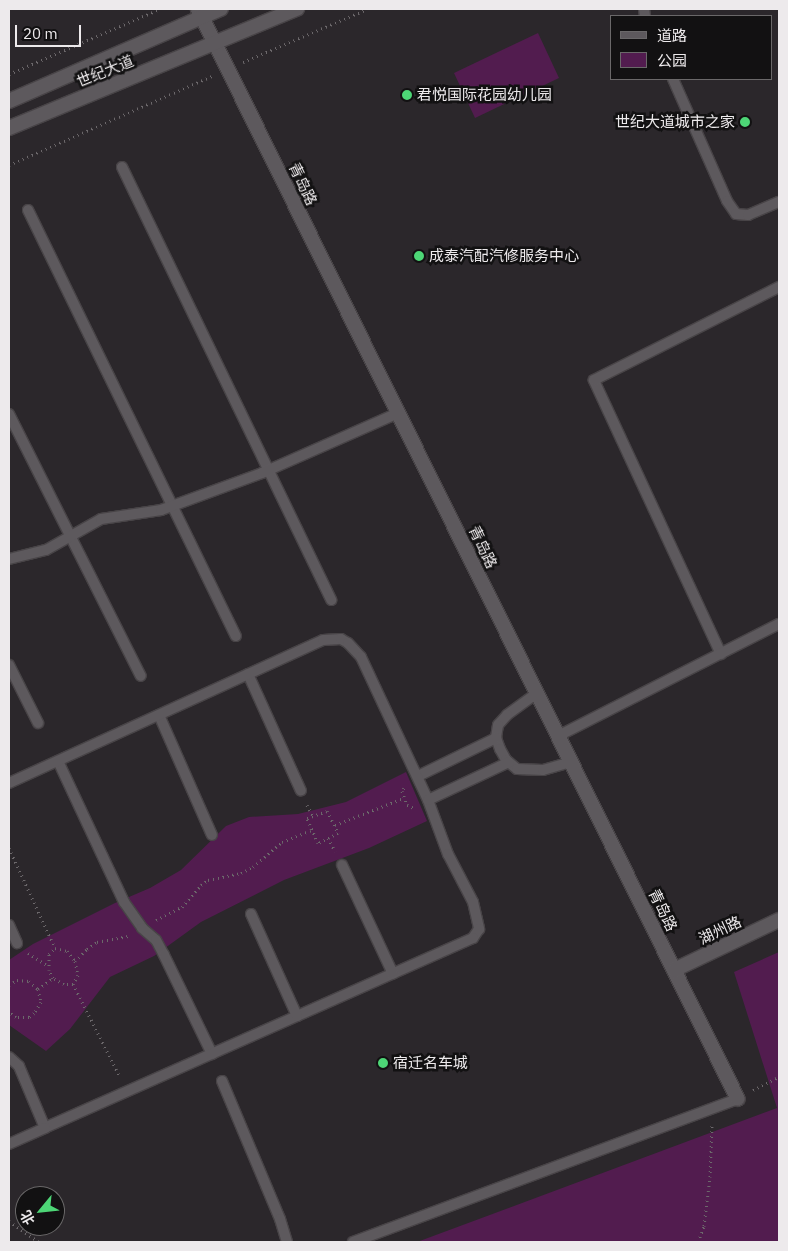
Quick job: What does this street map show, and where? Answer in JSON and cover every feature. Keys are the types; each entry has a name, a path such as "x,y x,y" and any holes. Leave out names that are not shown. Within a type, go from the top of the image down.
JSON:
{"street":[{"name":"世纪大道","path":"9,100 200,13 221,9"},
{"name":"世纪大道","path":"9,128 297,9"},
{"name":"青岛路","path":"200,13 738,1099"},
{"name":"湖州路","path":"674,970 779,920"}],"lane":[{"path":"673,80 727,201 736,214 748,215 779,202"},
{"path":"122,167 331,600"},
{"path":"28,210 236,636"},
{"path":"721,654 594,380 779,287"},
{"path":"9,558 46,550 101,519 161,510 269,470 398,413"},
{"path":"9,414 141,676"},
{"path":"558,736 779,624"},
{"path":"9,783 323,640 341,639 348,643 361,657 418,776 448,854 473,902 479,929 474,938 9,1144"},
{"path":"9,665 38,723"},
{"path":"248,674 301,791"},
{"path":"537,693 507,715 498,725 496,738 509,762 517,769 543,770 571,762"},
{"path":"159,715 212,835"},
{"path":"418,776 496,738"},
{"path":"58,761 124,902 142,928 156,940 212,1054"},
{"path":"428,800 509,762"},
{"path":"342,865 393,974"},
{"path":"251,914 297,1016"},
{"path":"9,925 17,943"},
{"path":"9,1057 19,1066 45,1128"},
{"path":"222,1081 280,1219 286,1242"},
{"path":"353,1242 738,1099"}],"path":[{"path":"9,74 160,9"},
{"path":"9,165 367,9"},
{"path":"335,826 404,798"},
{"path":"327,811 338,833 318,843 311,830 307,818 327,811"},
{"path":"75,961 87,948 97,942 125,937 182,907 201,885 208,880 241,873 253,867 282,842 311,830"},
{"path":"9,848 55,948"},
{"path":"17,943 29,955 49,966"},
{"path":"55,948 67,951 75,961 78,975 73,984"},
{"path":"55,948 49,954 48,970 53,978 64,984 73,984"},
{"path":"38,989 53,978"},
{"path":"9,985 23,980 34,984 38,989 40,1002 34,1013 22,1018 9,1014"},
{"path":"73,984 127,1092"},
{"path":"738,1099 779,1077"},
{"path":"698,1242 704,1226 710,1177 713,1108"},
{"path":"9,1221 39,1242"}],"green space":[{"path":"538,33 559,78 475,118 454,73"},
{"path":"406,772 427,821 369,848 284,880 201,922 154,956 110,977 70,1029 46,1051 9,1025 9,960 33,944 115,903 150,888 181,870 226,826 249,817 298,814 346,802"},
{"path":"779,952 779,1242 417,1242 777,1108 734,972"}],"place":[{"name":"君悦国际花园幼儿园","path":"407,95"},
{"name":"世纪大道城市之家","path":"745,122"},
{"name":"成泰汽配汽修服务中心","path":"419,256"},
{"name":"宿迁名车城","path":"383,1063"}]}
